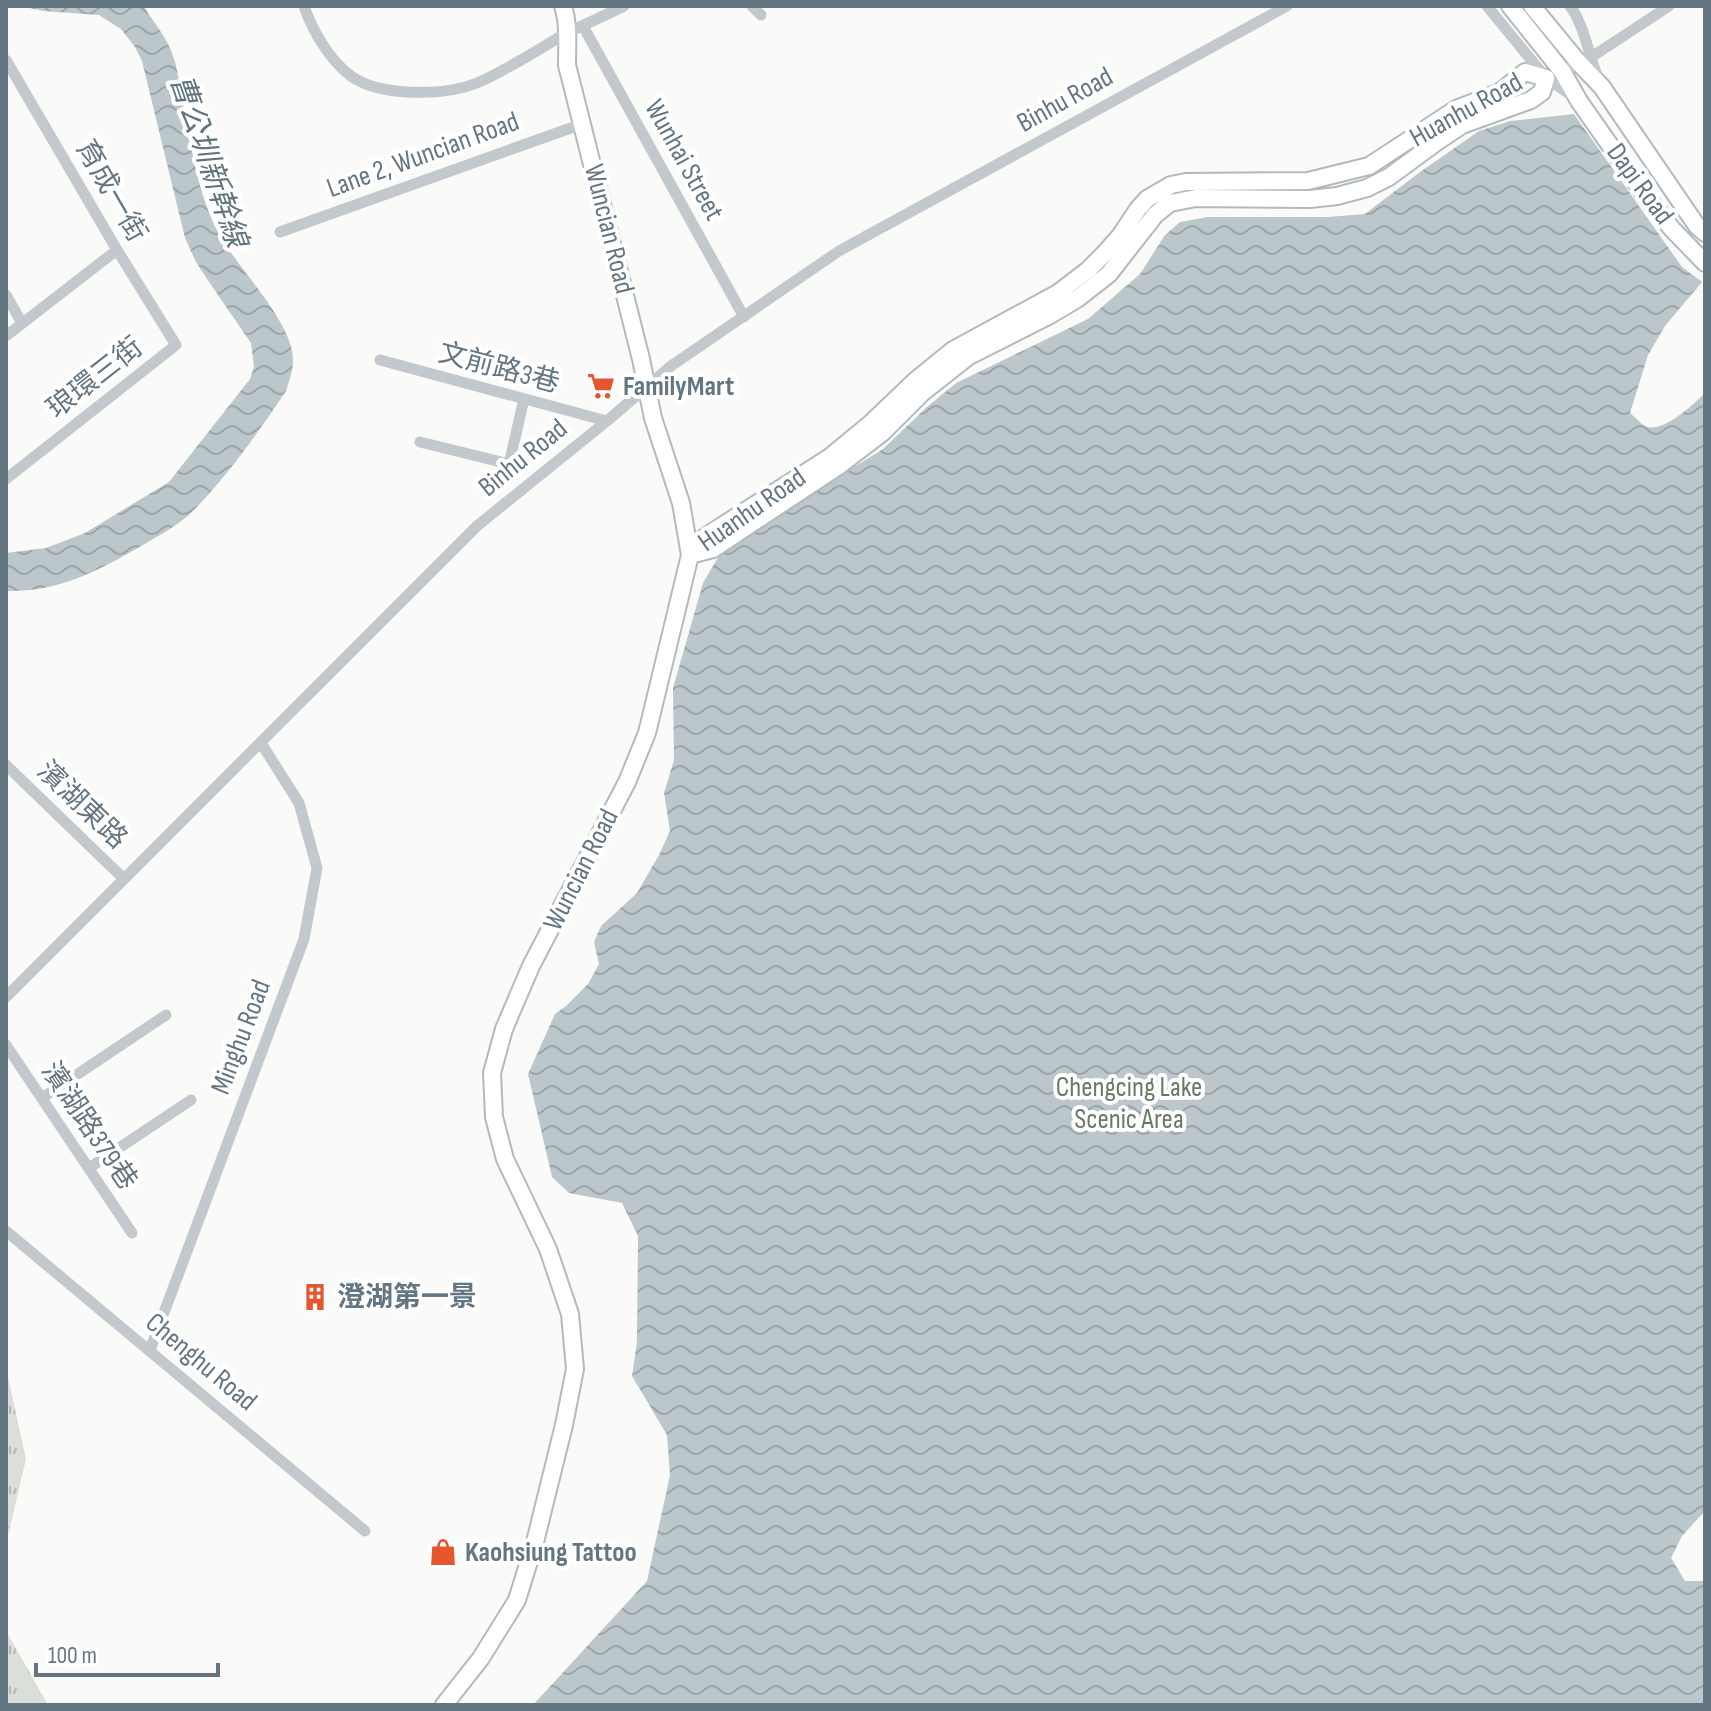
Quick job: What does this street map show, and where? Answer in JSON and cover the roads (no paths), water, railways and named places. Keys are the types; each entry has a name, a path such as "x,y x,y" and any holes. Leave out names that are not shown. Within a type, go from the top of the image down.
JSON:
{"street":[{"path":"304,6 323,47 352,77 409,93 442,92 476,84 624,6"},
{"name":"Wuncian Road","path":"444,1705 481,1658 517,1600 535,1542 575,1369 570,1314 548,1249 505,1159 494,1117 492,1073 504,1029 531,966 627,782 647,733 690,555 681,503 653,418 567,65 575,30 563,6"},
{"name":"Binhu Road","path":"6,997 477,526 671,366 839,251 1287,6"},
{"name":"Dapi Road","path":"1487,6 1579,101 1642,191 1672,229 1705,263"},
{"name":"Dapi Road","path":"1510,6 1554,75"},
{"name":"Dapi Road","path":"1532,6 1584,60 1697,226 1705,233"},
{"path":"1554,75 1584,60 1669,6"},
{"name":"Dapi Road","path":"1578,9 1584,60"},
{"name":"Wunhai Street","path":"575,30 744,317"},
{"name":"育成一街","path":"6,60 176,345"},
{"name":"Huanhu Road","path":"1525,72 1554,75 1542,92 1531,100 1462,125 1389,177 1367,188 1310,199 1196,198 1170,203 1155,215 1109,274 1077,299 969,356 922,393 882,433 840,465 713,549 690,555 705,537 830,457 953,350 1058,293 1096,262 1120,236 1138,209 1159,190 1186,182 1308,181 1369,166 1456,109 1500,92 1525,72"},
{"name":"Lane 2, Wuncian Road","path":"280,232 582,124"},
{"path":"1265,181 1265,198"},
{"path":"6,336 117,250"},
{"path":"6,295 22,323"},
{"name":"琅環三街","path":"6,479 176,345"},
{"name":"文前路3巷","path":"380,360 607,421"},
{"path":"420,442 509,464 524,399"},
{"name":"Minghu Road","path":"150,1350 304,939 315,882 317,868 299,803 261,743"},
{"name":"濱湖東路","path":"6,765 124,879"},
{"path":"42,1098 166,1015"},
{"name":"濱湖路379巷","path":"6,1045 132,1233"},
{"path":"89,1168 191,1100"},
{"name":"Chenghu Road","path":"6,1231 365,1531"}],"water":[{"path":"20,6 145,8 168,43 175,61 196,168 211,218 285,330 293,361 286,391 265,422 218,483 183,520 131,552 80,577 44,588 6,591 6,553 46,548 85,533 169,482 250,379 254,367 251,343 196,262 185,238 142,61 135,47 121,29 99,15"},
{"name":"Chengcing Lake Scenic Area","path":"1574,114 1682,267 1702,282 1665,326 1648,355 1630,413 1645,426 1660,426 1677,417 1705,393 1705,1511 1682,1536 1671,1558 1685,1581 1705,1581 1705,1705 533,1705 647,1581 670,1475 667,1435 632,1376 637,1342 638,1236 622,1203 569,1193 552,1177 528,1074 555,1014 588,984 599,964 594,942 601,926 637,893 670,831 664,793 674,760 673,688 703,583 723,549 883,449 956,383 1088,319 1140,274 1165,235 1180,222 1208,217 1365,214 1479,131 1510,121"}],"place":[{"name":"FamilyMart","path":"601,386"},
{"name":"澄湖第一景","path":"315,1297"},
{"name":"Kaohsiung Tattoo","path":"443,1552"}],"water label":[{"name":"曹公圳新幹線","path":"208,161"}]}
